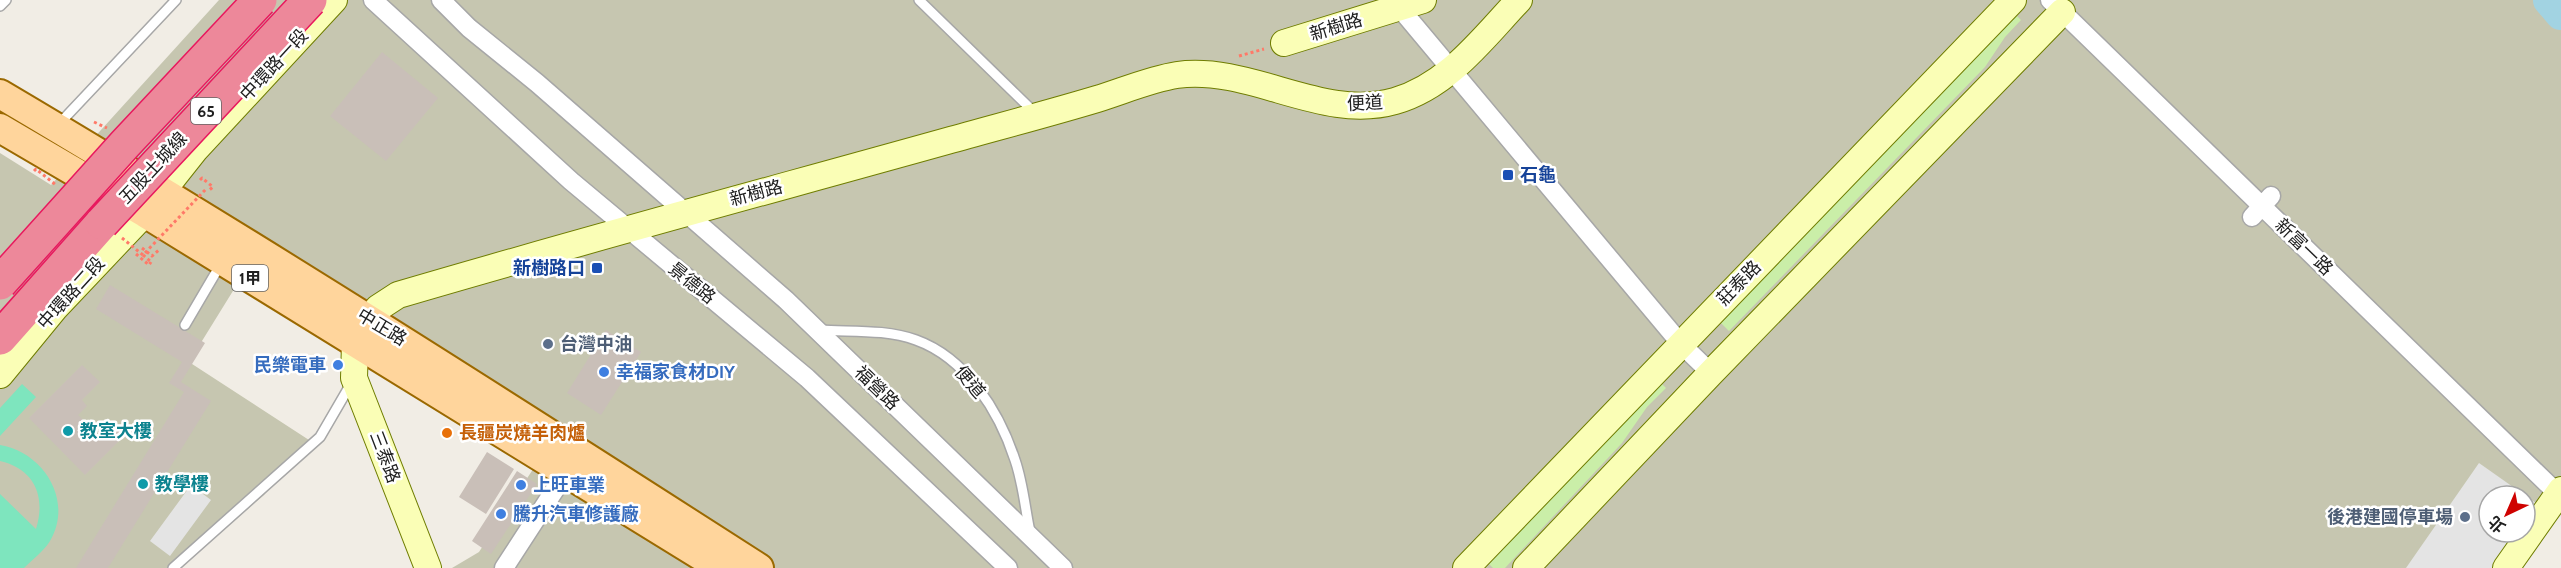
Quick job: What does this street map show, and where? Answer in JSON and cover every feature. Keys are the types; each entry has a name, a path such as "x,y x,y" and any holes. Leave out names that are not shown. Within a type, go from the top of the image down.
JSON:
{"highway":[{"name":"五股土城線","path":"0,283 125,144 261,0"},
{"name":"五股土城線","path":"7,349 110,214 310,0"}],"main road":[{"name":"中正路","path":"0,94 164,191 362,332 567,471 721,568"},
{"name":"中正路","path":"0,128 222,261 362,332 407,342 759,568"}],"street":[{"path":"0,260 80,176 99,152 239,0"},
{"name":"中環路一段","path":"145,213 195,150 334,0"},
{"name":"景德路","path":"373,0 626,228 807,378 1008,568"},
{"name":"福營路","path":"441,0 469,28 686,212 817,330 1063,568"},
{"name":"莊泰路","path":"1466,568 2013,0"},
{"path":"1405,3 1452,70 1681,344 1711,373"},
{"name":"新樹路","path":"1284,43 1405,3"},
{"name":"便道","path":"1177,75 1238,79 1337,104 1367,106 1395,101 1420,92 1452,70 1511,3"},
{"path":"1526,568 2056,6"},
{"name":"新富一路","path":"2056,6 2560,492"},
{"name":"新樹路","path":"362,332 378,308 398,295 626,228 1038,116 1177,75"},
{"name":"中環路二段","path":"0,375 7,349 55,308 145,213"},
{"name":"三泰路","path":"362,332 354,378 428,568"},
{"path":"504,568 567,471"},
{"path":"2506,568 2560,492"}],"lane":[{"path":"0,6 6,0"},
{"path":"56,127 176,0"},
{"path":"920,0 1038,116"},
{"path":"185,325 222,261"},
{"name":"便道","path":"817,330 885,334 915,340 947,356 980,390 1002,428 1016,461 1031,537"},
{"path":"173,568 320,437 354,378"}],"path":[{"path":"34,171 36,169 46,177"},
{"path":"206,189 209,192 213,187 202,178 196,184 213,199"},
{"path":"143,255 152,262 149,265 132,251 138,244 152,256"}],"shaded area":[{"path":"219,0 2561,0 2561,481 2540,506 2537,504 2537,484 2477,484 2477,544 2492,544 2498,568 452,568 479,552 541,457 249,265 189,362 309,440 264,495 179,568 0,568 0,153 51,185"},
{"name":"後港建國停車場","path":"2479,463 2509,484 2477,484 2477,544 2514,544 2498,568 2406,568"},
{"path":"191,485 211,500 170,556 150,541"}],"green space":[{"path":"2016,15 2021,20 2005,37 1985,67 1729,331 1719,321"},
{"path":"1661,383 1666,388 1647,407 1622,443 1505,568 1493,568 1489,564"},
{"path":"22,384 36,397 0,436 0,408"},
{"path":"0,445 15,449 29,457 50,480 56,494 57,525 50,541 24,568 0,568 0,494 36,529 40,506 35,486 22,470 0,461"}],"building":[{"path":"382,52 438,98 386,161 330,116"},
{"name":"教學樓","path":"110,285 205,343 181,382 211,401 108,568 76,568 184,392 169,383 182,362 96,309"},
{"name":"幸福家食材DIY","path":"606,330 641,352 601,415 567,393"},
{"name":"教室大樓","path":"82,365 100,382 82,400 87,406 78,415 102,438 114,426 124,436 85,475 29,418"},
{"path":"487,452 514,469 486,514 459,497"},
{"path":"517,471 537,484 491,554 472,541"}],"waterway":[{"path":"2549,0 2561,14"}],"place":[{"name":"石龜","path":"1508,175"},
{"name":"新樹路口","path":"597,268"},
{"name":"台灣中油","path":"548,344"},
{"name":"民樂電車","path":"338,365"},
{"name":"幸福家食材DIY","path":"604,372"},
{"name":"教室大樓","path":"68,431"},
{"name":"長疆炭燒羊肉爐","path":"447,433"},
{"name":"教學樓","path":"143,484"},
{"name":"上旺車業","path":"521,485"},
{"name":"騰升汽車修護廠","path":"501,514"},
{"name":"後港建國停車場","path":"2465,517"}]}
